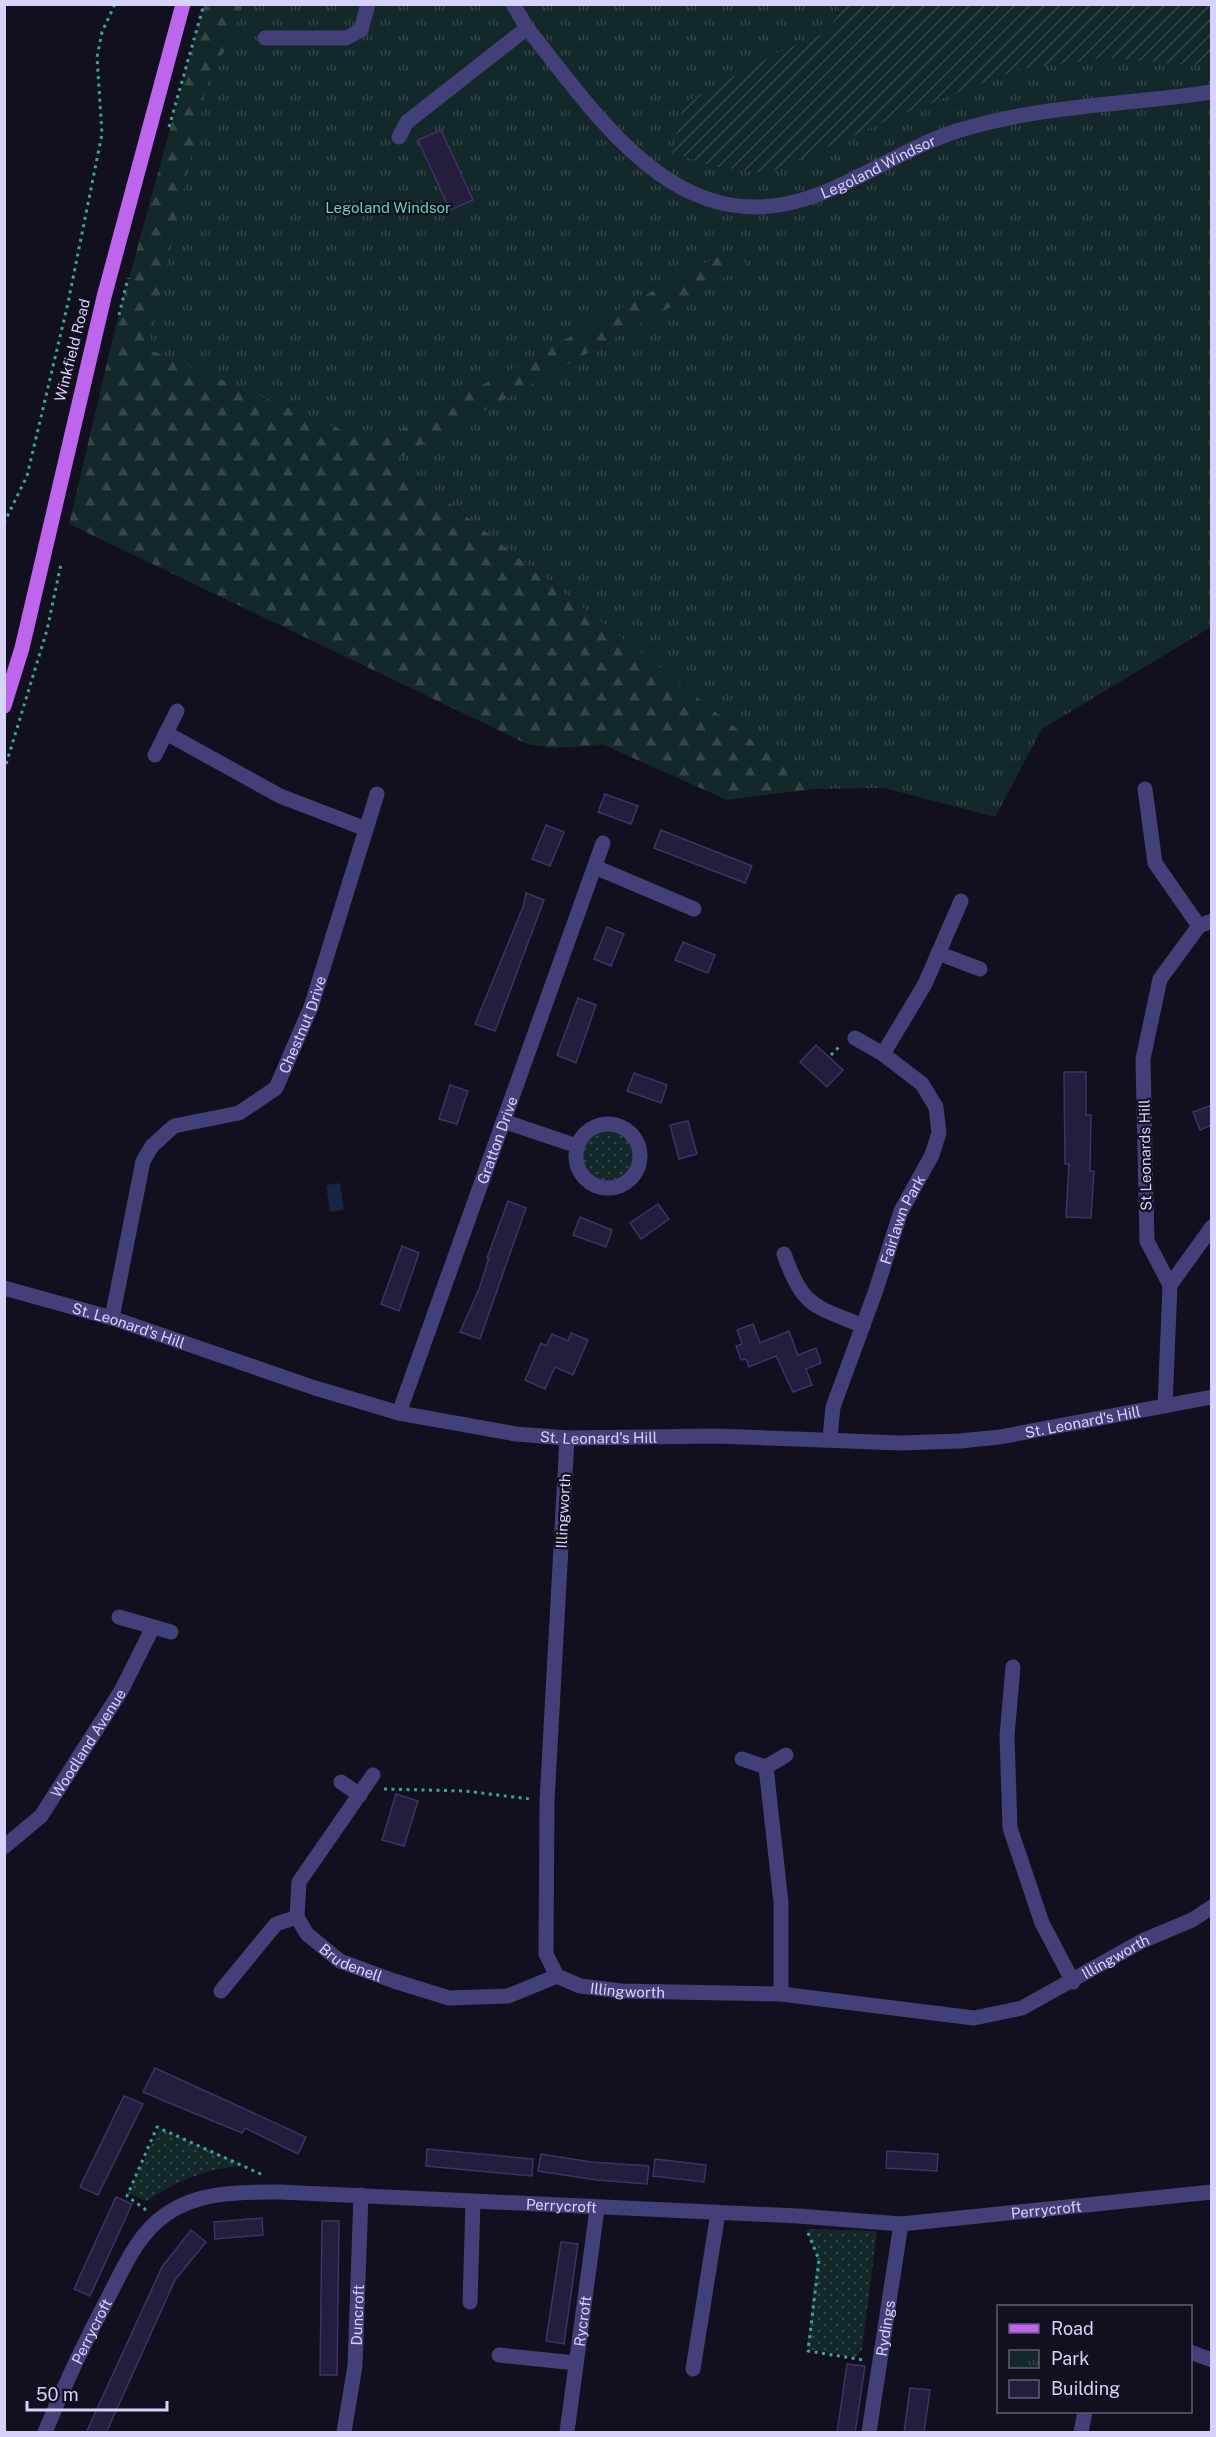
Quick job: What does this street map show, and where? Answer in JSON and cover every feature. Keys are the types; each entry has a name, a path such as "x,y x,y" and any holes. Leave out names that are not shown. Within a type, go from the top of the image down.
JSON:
{"main road":[{"name":"Winkfield Road","path":"4,706 22,648 104,297 183,4"}],"street":[{"path":"265,38 346,38 361,30 368,4"},
{"name":"Legoland Windsor","path":"512,7 622,143 647,167 691,192 739,204 772,204 805,199 924,143 999,119 1054,108 1153,101 1212,92"},
{"path":"399,137 407,122 414,115 527,28"},
{"path":"154,755 177,711"},
{"path":"166,732 280,796 366,829"},
{"path":"1145,789 1155,863 1205,924"},
{"name":"Chestnut Drive","path":"112,1318 143,1161 152,1146 174,1126 239,1113 276,1088 311,1007 377,794"},
{"name":"Gratton Drive","path":"399,1413 603,843"},
{"path":"595,867 694,909"},
{"path":"883,1054 924,984 961,902"},
{"name":"St Leonards Hill","path":"1165,1406 1170,1285 1147,1241 1143,1059 1160,979 1205,924"},
{"path":"938,953 980,969"},
{"name":"Fairlawn Park","path":"830,1438 833,1407 901,1211 933,1155 939,1132 936,1107 929,1094 914,1077 883,1054 850,1039"},
{"path":"503,1121 577,1146"},
{"path":"600,1124 622,1126 637,1141 640,1152 638,1170 620,1186 599,1187 582,1176 575,1156 577,1146 582,1136 600,1124"},
{"path":"1170,1285 1212,1227"},
{"path":"784,1254 796,1285 807,1301 863,1326"},
{"name":"St. Leonard's Hill","path":"4,1288 112,1318 315,1388 399,1413 516,1434 567,1438 639,1436 830,1438 901,1443 960,1441 1000,1437 1212,1397"},
{"name":"Illingworth","path":"567,1438 547,1801 546,1954 557,1976 580,1986 622,1991 781,1994 974,2018 1022,2008 1073,1982 1142,1941 1192,1920 1212,1907"},
{"path":"119,1617 171,1632"},
{"name":"Woodland Avenue","path":"4,1847 41,1816 121,1691 153,1627"},
{"path":"1013,1667 1007,1736 1010,1828 1042,1923 1073,1982"},
{"path":"742,1759 766,1767 786,1755"},
{"path":"766,1767 782,1902 781,1994"},
{"path":"221,1991 276,1924 297,1917 299,1882 366,1786 341,1782"},
{"name":"Brudenell","path":"297,1917 307,1934 340,1961 449,1998 508,1996 557,1976"},
{"name":"Perrycroft","path":"45,2433 73,2365 122,2271 146,2231 159,2219 199,2199 231,2192 361,2195 597,2209 798,2216 901,2224 1212,2192"},
{"name":"Duncroft","path":"344,2433 355,2366 361,2195"},
{"path":"470,2302 472,2202"},
{"name":"Rycroft","path":"567,2433 597,2209"},
{"path":"693,2368 718,2213"},
{"name":"Rydings","path":"869,2433 901,2224"},
{"path":"1192,2352 1212,2360"},
{"path":"499,2355 576,2363"},
{"path":"1081,2433 1085,2413"}],"path":[{"path":"4,523 27,476 68,303 102,134 97,57 102,32 115,4"},
{"path":"167,134 204,4"},
{"path":"118,318 130,272"},
{"path":"4,771 47,630 62,556"},
{"path":"831,1055 850,1039"},
{"path":"366,1786 465,1791 547,1801"},
{"path":"159,2219 127,2196 158,2127 272,2179"},
{"path":"798,2216 807,2229 819,2260 808,2351 881,2362"}],"green space":[{"path":"204,5 243,5 232,43 515,47 748,264 396,461 814,789 727,800 604,745 552,748 527,744 69,524 115,329"},
{"path":"243,5 1211,5 1211,627 1042,729 995,817 884,788 814,789 395,460 748,264 730,252 700,265 375,444 148,349 210,71 231,43"},
{"path":"838,5 1211,5 1211,61 1191,65 1107,58 1020,69 902,114 769,173 717,167 672,153 684,103 779,52 825,33 840,13"},
{"path":"613,1131 626,1138 632,1146 632,1166 626,1174 618,1180 603,1181 590,1174 584,1166 583,1151 590,1138 598,1132"},
{"path":"159,2128 246,2166 218,2169 193,2176 146,2201 128,2193"},
{"path":"806,2230 877,2231 862,2350 856,2357 807,2349 817,2257"}],"water":[{"path":"340,1183 344,1210 330,1212 326,1185"}],"building":[{"path":"441,130 473,200 450,210 418,140"},
{"path":"605,794 638,806 631,824 598,812"},
{"path":"546,825 564,832 550,866 532,859"},
{"path":"661,830 752,866 745,883 654,848"},
{"path":"526,893 544,900 495,1031 475,1024 523,907"},
{"path":"607,927 624,934 611,966 594,959"},
{"path":"683,942 715,955 708,973 675,960"},
{"path":"578,998 596,1005 576,1063 557,1055"},
{"path":"816,1045 843,1070 827,1087 800,1062"},
{"path":"1064,1072 1086,1072 1086,1115 1091,1115 1090,1171 1094,1171 1091,1218 1066,1217 1069,1164 1065,1164"},
{"path":"634,1073 667,1085 661,1103 627,1091"},
{"path":"450,1085 468,1091 457,1124 439,1119"},
{"path":"1212,1105 1212,1125 1200,1130 1193,1112"},
{"path":"688,1121 697,1154 679,1159 670,1125"},
{"path":"508,1201 526,1208 480,1339 460,1332 479,1289 489,1258 487,1258"},
{"path":"658,1204 669,1219 641,1239 630,1223"},
{"path":"580,1217 612,1230 606,1247 573,1235"},
{"path":"402,1246 419,1253 399,1311 381,1304"},
{"path":"753,1324 760,1343 789,1331 798,1355 816,1348 821,1363 806,1369 812,1385 793,1392 776,1356 749,1367 746,1359 741,1360 736,1346 742,1344 737,1330"},
{"path":"571,1333 588,1340 573,1375 555,1367 545,1389 525,1380 541,1343 546,1346 552,1334 568,1341"},
{"path":"396,1794 418,1801 404,1846 382,1840"},
{"path":"155,2068 306,2137 298,2154 245,2128 242,2133 143,2092"},
{"path":"124,2096 143,2104 98,2195 80,2187"},
{"path":"427,2149 533,2159 532,2176 426,2166"},
{"path":"887,2151 938,2154 937,2171 886,2168"},
{"path":"541,2154 591,2162 649,2166 647,2184 597,2180 538,2171"},
{"path":"655,2159 706,2165 704,2182 653,2176"},
{"path":"116,2197 132,2204 90,2296 74,2289"},
{"path":"262,2218 263,2235 215,2239 214,2222"},
{"path":"322,2221 339,2221 337,2375 320,2375"},
{"path":"191,2230 206,2242 175,2280 106,2433 86,2433 162,2267"},
{"path":"561,2242 578,2244 564,2344 546,2341"},
{"path":"847,2364 865,2366 855,2433 837,2433"},
{"path":"910,2388 930,2390 924,2433 904,2433"}]}
